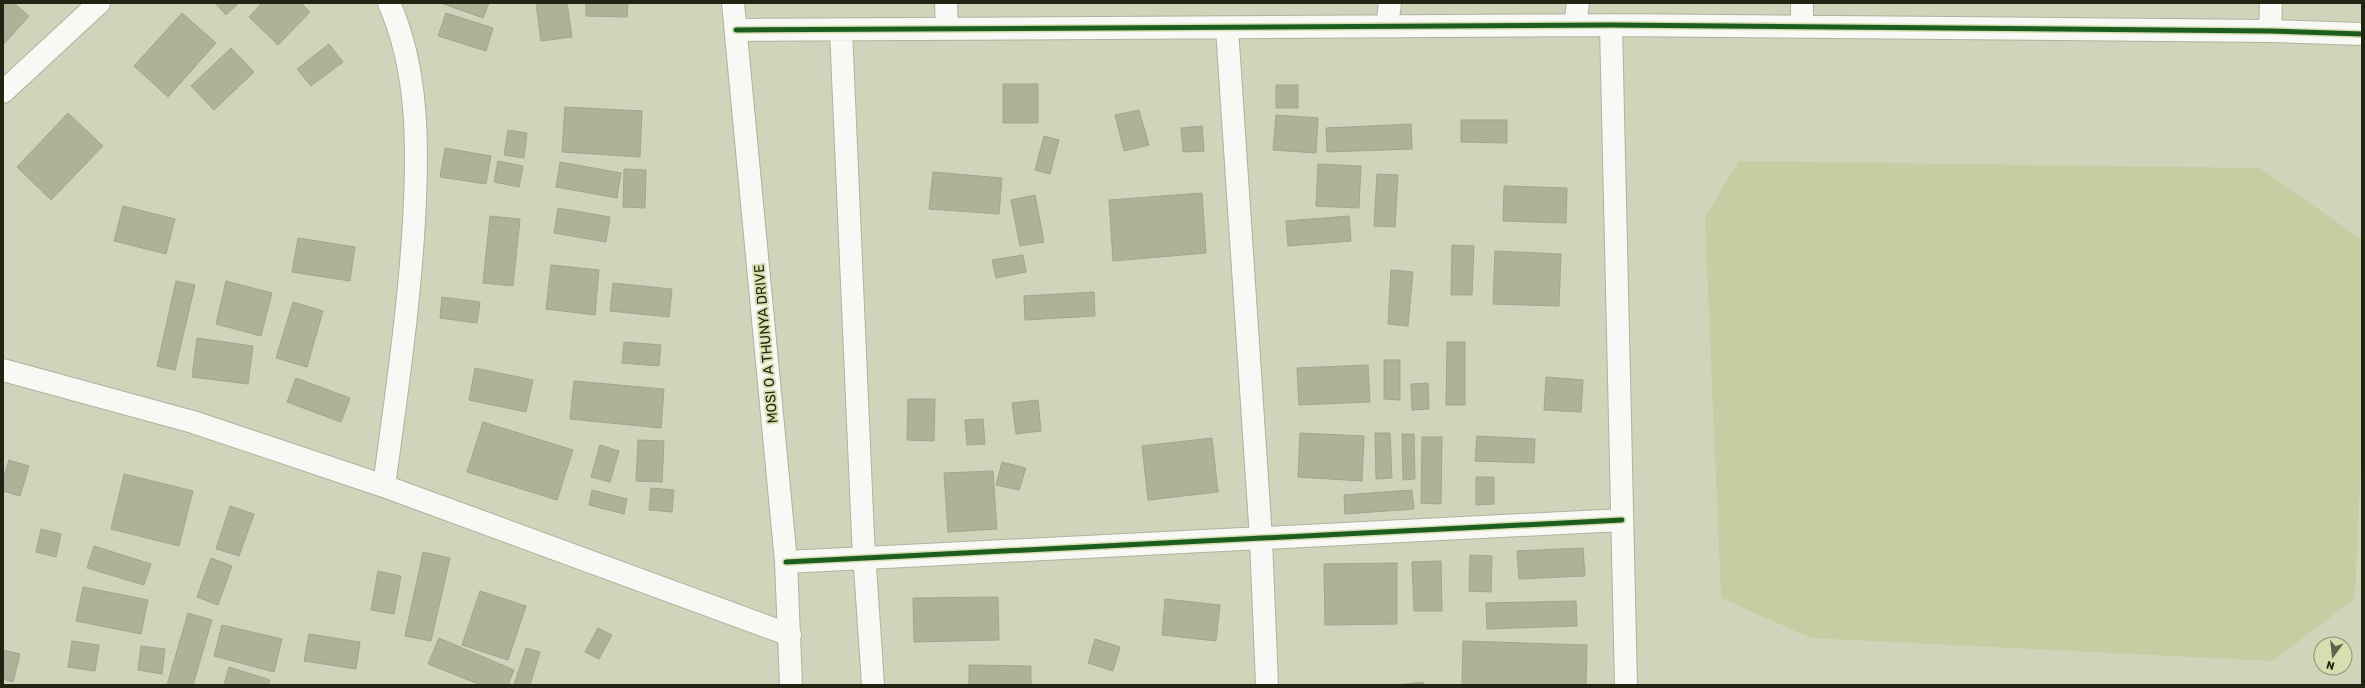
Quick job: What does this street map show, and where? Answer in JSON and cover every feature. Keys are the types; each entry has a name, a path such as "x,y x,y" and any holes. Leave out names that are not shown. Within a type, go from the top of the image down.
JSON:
{"street":[{"path":"3,92 99,3"},
{"path":"384,486 410,290 418,158 412,90 399,26 389,3"},
{"name":"MOSI O A THUNYA DRIVE","path":"734,3 786,562 791,685"},
{"path":"946,3 948,29"},
{"path":"1387,26 1390,3"},
{"path":"1575,25 1578,3"},
{"path":"1802,3 1802,26"},
{"path":"2270,31 2271,3"},
{"path":"736,30 1611,25 2270,31 2362,34"},
{"path":"1611,25 1626,685"},
{"path":"1227,28 1261,539 1268,685"},
{"path":"841,30 864,558 873,685"},
{"path":"3,370 193,422 384,486 790,635"},
{"path":"786,562 1622,520"}],"green space":[{"path":"1739,161 2260,168 2362,240 2362,435 2355,598 2273,661 1811,638 1721,598 1705,218"}],"building":[{"path":"3,3 14,3 29,16 3,45"},
{"path":"215,3 239,3 226,15"},
{"path":"262,3 301,3 310,12 278,45 249,17"},
{"path":"441,3 489,3 483,18"},
{"path":"536,3 567,3 572,37 541,41"},
{"path":"586,3 628,3 627,17 586,16"},
{"path":"182,13 216,43 168,97 134,66"},
{"path":"446,13 493,28 486,51 438,36"},
{"path":"329,44 343,62 311,86 297,69"},
{"path":"231,48 254,72 214,110 191,86"},
{"path":"1003,84 1038,84 1038,123 1003,123"},
{"path":"1276,85 1298,85 1298,108 1276,108"},
{"path":"565,107 642,111 640,157 562,152"},
{"path":"1139,110 1149,145 1124,151 1115,115"},
{"path":"68,113 103,146 51,200 17,167"},
{"path":"1276,115 1318,118 1316,153 1273,150"},
{"path":"1461,120 1507,120 1507,143 1461,142"},
{"path":"1411,124 1412,149 1327,152 1326,128"},
{"path":"1202,126 1204,151 1183,152 1181,128"},
{"path":"508,130 527,133 524,158 504,155"},
{"path":"1044,136 1059,140 1050,174 1035,170"},
{"path":"445,148 491,156 486,184 440,177"},
{"path":"498,161 523,166 519,187 494,182"},
{"path":"560,162 621,173 617,198 556,187"},
{"path":"1318,164 1361,166 1359,208 1316,206"},
{"path":"624,169 646,170 645,208 623,207"},
{"path":"933,172 1002,178 999,214 929,209"},
{"path":"1377,174 1398,175 1395,227 1374,226"},
{"path":"1504,186 1567,188 1566,223 1503,221"},
{"path":"1202,193 1206,253 1113,261 1109,200"},
{"path":"1035,195 1044,242 1020,246 1011,200"},
{"path":"123,206 175,219 166,254 114,241"},
{"path":"558,208 610,217 606,242 554,233"},
{"path":"490,216 520,219 513,286 483,283"},
{"path":"1349,216 1351,241 1288,246 1286,221"},
{"path":"298,238 355,247 350,281 292,272"},
{"path":"1452,245 1474,246 1472,295 1451,295"},
{"path":"1495,251 1561,254 1559,306 1493,304"},
{"path":"1023,255 1026,272 996,278 992,260"},
{"path":"551,265 599,270 595,315 546,309"},
{"path":"1391,270 1413,272 1408,326 1388,324"},
{"path":"176,281 195,285 175,370 157,366"},
{"path":"226,281 272,293 261,336 216,324"},
{"path":"613,283 672,289 669,317 610,311"},
{"path":"1094,292 1095,316 1025,320 1024,296"},
{"path":"442,297 480,302 477,323 440,318"},
{"path":"293,302 323,311 307,367 276,358"},
{"path":"197,338 253,346 248,384 192,377"},
{"path":"624,342 661,345 659,366 622,363"},
{"path":"1447,342 1465,342 1465,405 1446,405"},
{"path":"1384,360 1400,360 1400,400 1384,399"},
{"path":"1368,365 1370,402 1299,405 1297,368"},
{"path":"475,368 533,380 526,412 469,400"},
{"path":"1546,377 1583,380 1581,412 1544,410"},
{"path":"296,378 350,398 341,422 287,402"},
{"path":"574,381 664,389 661,428 570,419"},
{"path":"1428,383 1429,409 1412,410 1411,384"},
{"path":"908,399 935,399 934,441 907,440"},
{"path":"1038,400 1041,431 1016,434 1012,403"},
{"path":"983,419 985,444 967,445 965,420"},
{"path":"483,422 573,450 557,500 467,472"},
{"path":"1300,433 1364,436 1362,481 1298,477"},
{"path":"1375,433 1390,433 1392,478 1376,479"},
{"path":"1402,434 1414,434 1415,479 1403,480"},
{"path":"1477,436 1535,439 1534,463 1475,461"},
{"path":"1422,437 1442,437 1441,504 1421,503"},
{"path":"1212,438 1218,492 1148,500 1142,446"},
{"path":"638,440 664,441 662,482 636,481"},
{"path":"600,445 619,451 610,482 591,477"},
{"path":"9,460 29,466 20,496 3,491 3,479"},
{"path":"1002,462 1026,468 1019,490 996,485"},
{"path":"993,471 997,529 948,532 944,473"},
{"path":"124,474 193,491 179,546 111,529"},
{"path":"1476,477 1494,477 1494,504 1476,505"},
{"path":"651,488 674,490 672,512 649,510"},
{"path":"592,490 627,499 624,514 589,505"},
{"path":"1412,490 1414,509 1345,514 1344,495"},
{"path":"230,506 254,514 239,556 216,549"},
{"path":"41,529 61,534 56,557 36,552"},
{"path":"94,546 151,564 144,585 87,568"},
{"path":"1583,548 1585,576 1519,579 1517,551"},
{"path":"423,552 450,558 431,641 405,636"},
{"path":"1470,555 1492,556 1491,592 1469,591"},
{"path":"211,558 232,566 218,605 197,597"},
{"path":"1441,561 1442,611 1414,611 1412,562"},
{"path":"1397,563 1397,624 1325,625 1324,564"},
{"path":"378,571 401,576 394,614 371,610"},
{"path":"83,587 148,600 141,634 76,621"},
{"path":"480,591 526,606 508,660 462,645"},
{"path":"998,597 999,640 914,642 913,598"},
{"path":"1165,599 1220,605 1216,641 1162,635"},
{"path":"1576,601 1577,626 1487,629 1486,603"},
{"path":"188,613 212,620 193,685 167,685"},
{"path":"222,625 282,639 274,672 214,656"},
{"path":"598,628 612,635 599,659 585,652"},
{"path":"309,634 360,642 356,669 304,661"},
{"path":"439,638 514,670 508,685 481,685 428,664"},
{"path":"1095,639 1120,647 1113,671 1088,663"},
{"path":"72,641 99,645 95,671 68,667"},
{"path":"1463,641 1587,645 1586,685 1462,685"},
{"path":"141,646 165,649 162,674 138,670"},
{"path":"526,648 540,652 530,685 514,685"},
{"path":"3,650 20,654 13,682 3,679"},
{"path":"969,665 1031,666 1031,685 969,685"},
{"path":"229,667 270,680 268,685 224,685"},
{"path":"1423,682 1424,685 1398,685"}],"cycle path":[{"path":"736,30 1611,25 2270,31 2362,34"},
{"path":"786,562 1622,520"}]}
